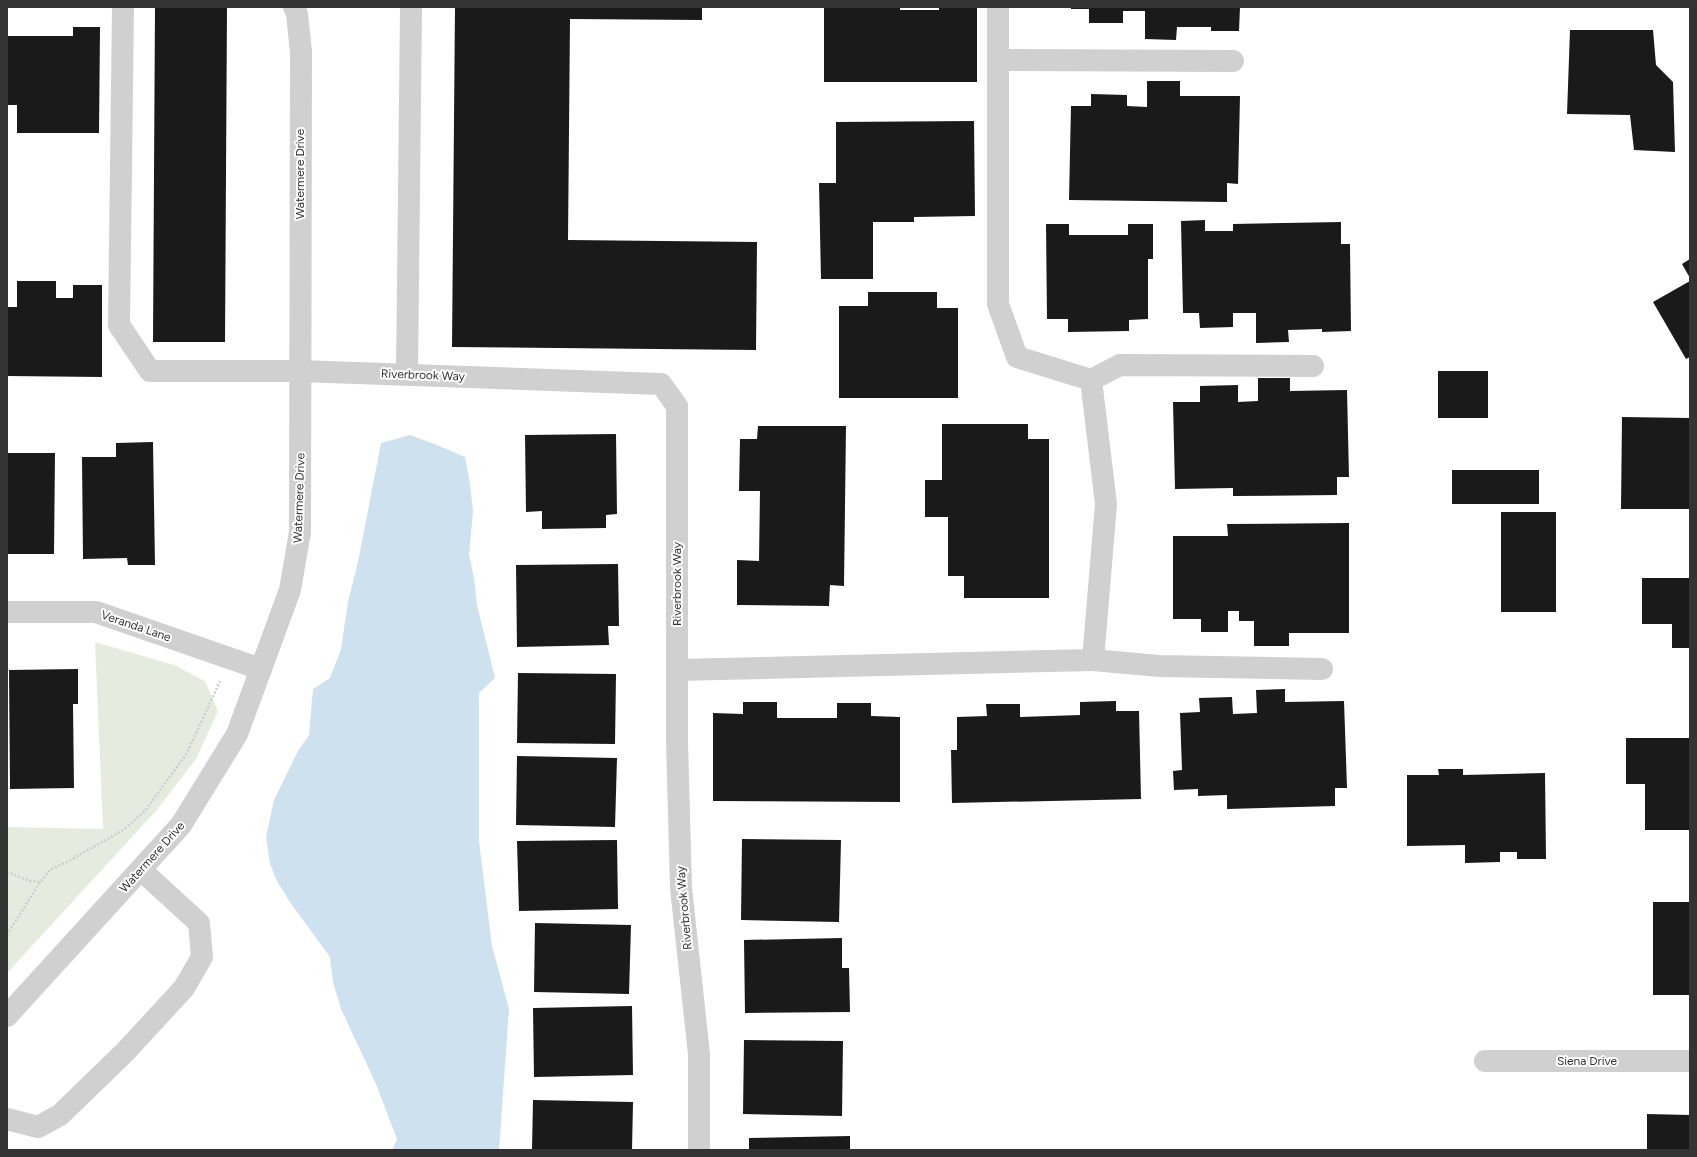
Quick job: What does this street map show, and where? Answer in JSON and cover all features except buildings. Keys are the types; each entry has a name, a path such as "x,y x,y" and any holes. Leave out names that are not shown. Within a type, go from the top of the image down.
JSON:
{"street":[{"name":"Riverbrook Way","path":"122,7 119,325 150,371 300,371 661,384 677,406 677,742 681,888 699,1054 699,1150"},
{"name":"Watermere Drive","path":"7,1016 182,825 237,734 290,590 300,532 301,432 301,52 297,14 294,7"},
{"path":"407,374 411,7"},
{"path":"998,7 998,304 1016,357 1091,380 1120,365 1312,366"},
{"path":"998,60 1233,61"},
{"path":"1091,380 1106,504 1093,660"},
{"name":"Veranda Lane","path":"7,612 96,612 261,669"},
{"path":"677,670 1093,660 1159,666 1322,669"},
{"path":"7,1119 38,1126 60,1115 125,1052 184,988 202,957 199,923 141,870"},
{"name":"Siena Drive","path":"1485,1061 1690,1061"}],"path":[{"path":"7,935 40,882 51,870 123,830 145,811 187,753 230,658"},
{"path":"7,872 30,881 40,882"}],"shaded area":[{"path":"95,642 174,665 205,681 218,711 196,759 155,812 7,973 7,827 103,829"}],"water":[{"path":"410,435 465,457 473,511 469,555 474,578 477,605 495,678 479,693 479,841 492,946 509,1009 499,1150 392,1150 397,1139 376,1084 341,1009 333,982 330,957 290,902 277,881 270,864 266,837 274,800 298,751 309,735 313,689 330,678 341,649 348,602 358,562 381,443"}]}
